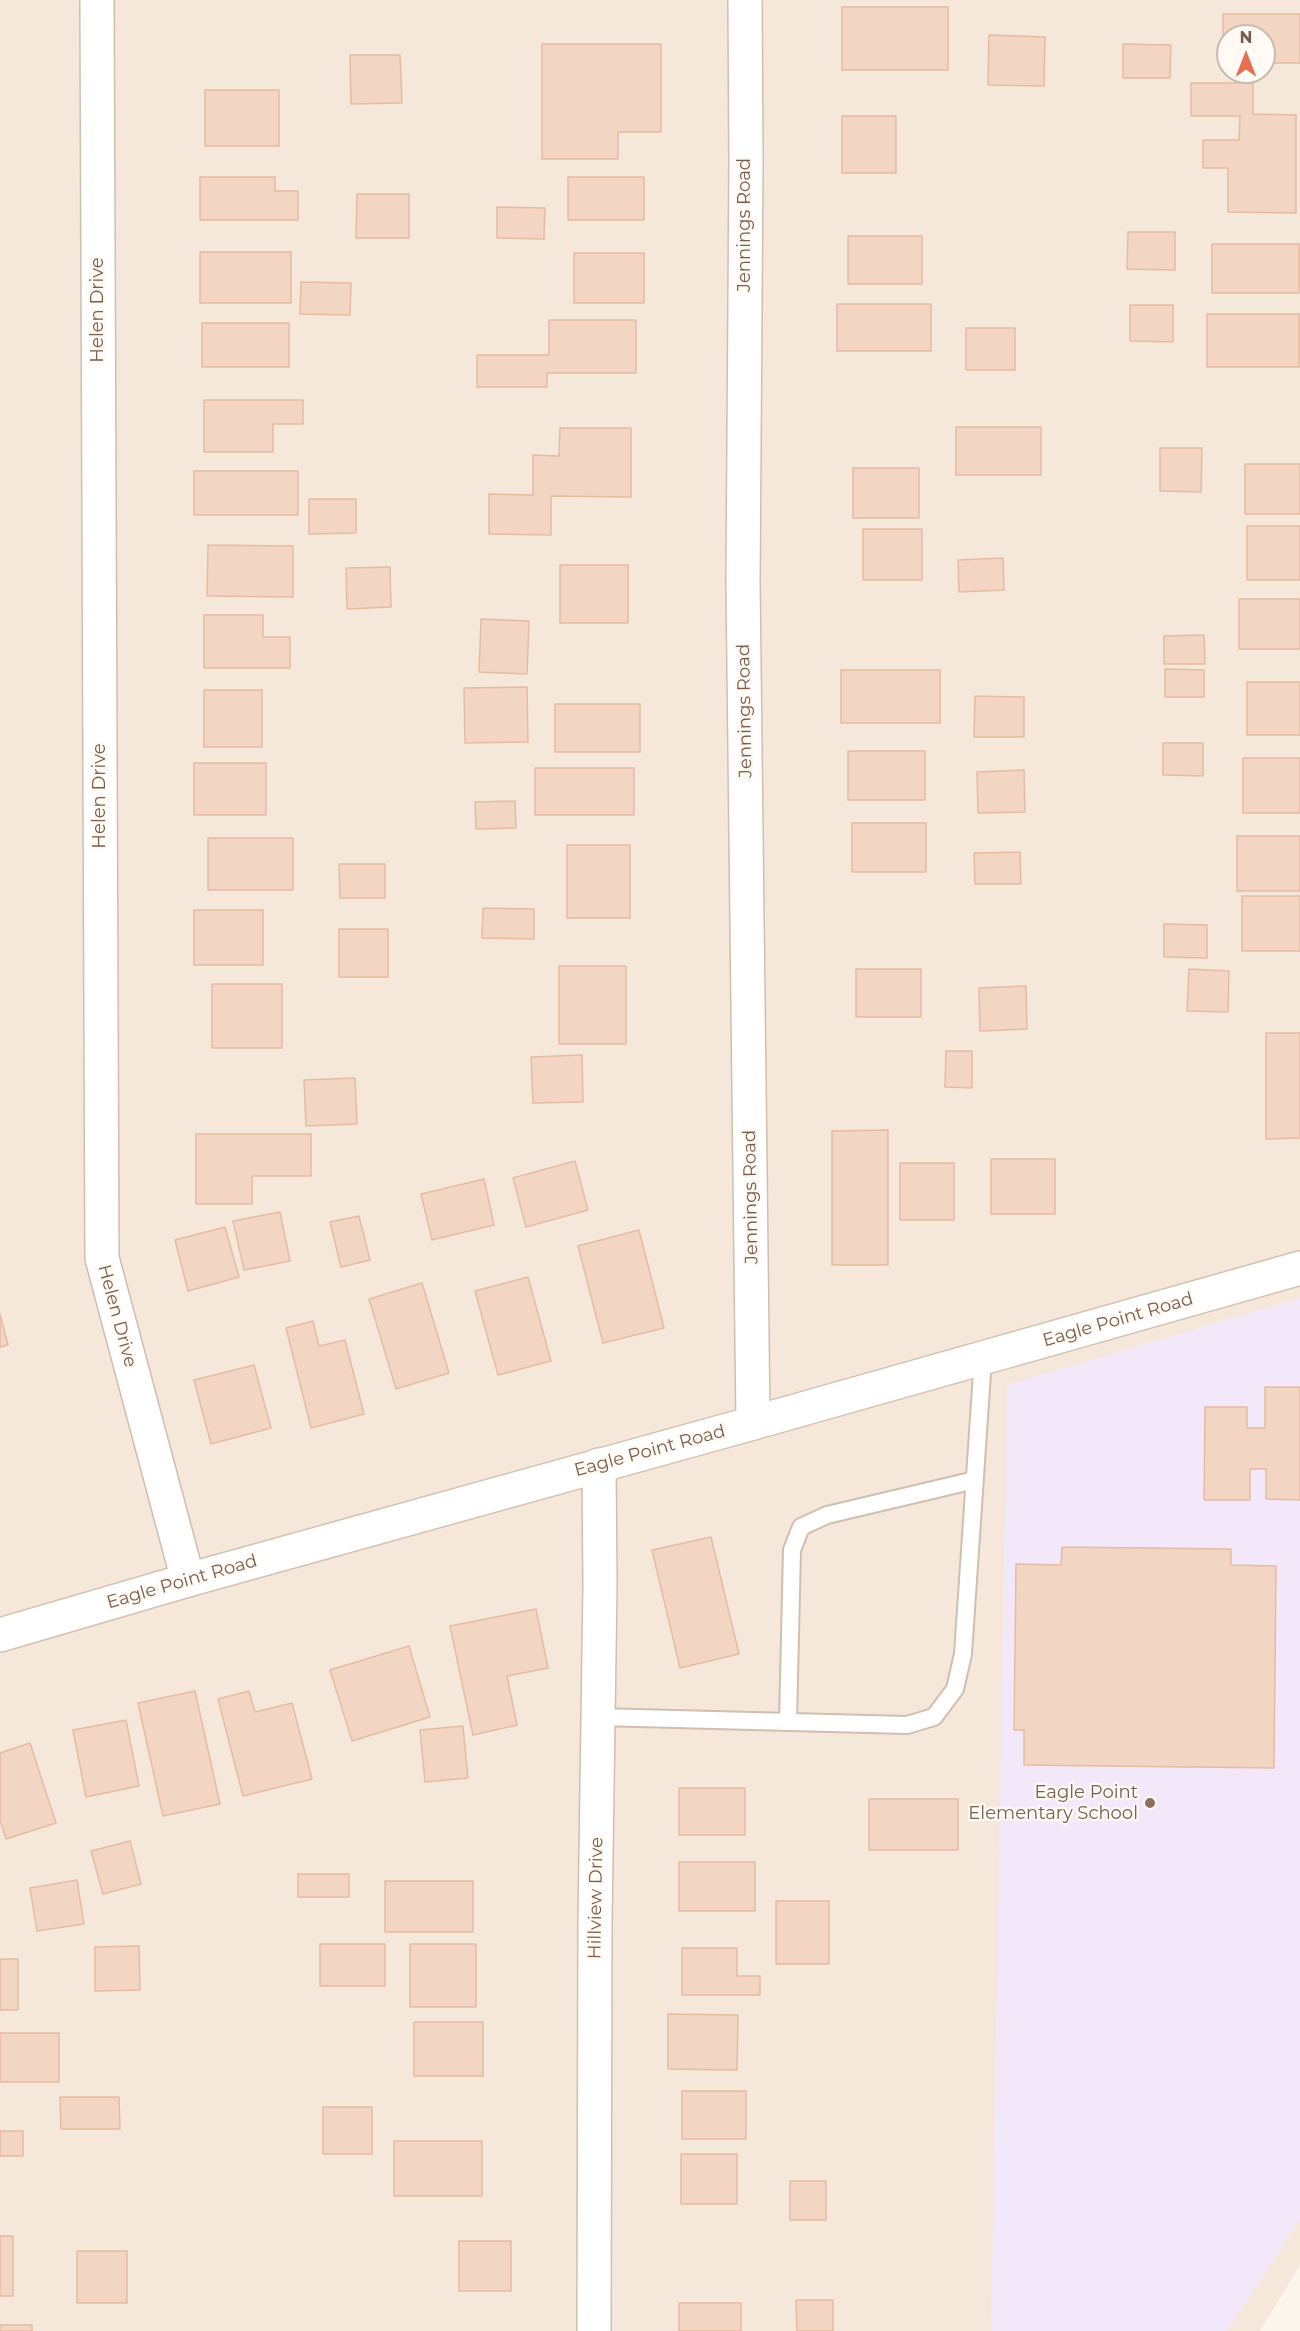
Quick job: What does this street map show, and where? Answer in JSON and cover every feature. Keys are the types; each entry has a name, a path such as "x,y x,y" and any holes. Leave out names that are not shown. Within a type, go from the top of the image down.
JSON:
{"street":[{"name":"Helen Drive","path":"97,0 102,1258 188,1580"},
{"name":"Jennings Road","path":"745,0 743,582 753,1423"},
{"name":"Eagle Point Road","path":"0,1635 188,1580 1300,1268"},
{"name":"Hillview Drive","path":"594,2331 599,1465"}],"lane":[{"path":"598,1717 907,1725 934,1717 955,1689 963,1654 983,1358"},
{"path":"788,1722 792,1550 801,1527 828,1515 975,1480"}],"shaded area":[{"path":"0,0 1300,0 1300,2265 1260,2331 0,2331"},
{"name":"Eagle Point Elementary School","path":"1300,1298 1300,2220 1227,2331 991,2331 1007,1385"}],"building":[{"path":"842,7 948,7 948,70 842,70"},
{"path":"1223,14 1300,14 1300,63 1276,63 1276,24 1223,24"},
{"path":"989,35 1045,37 1044,86 988,85"},
{"path":"542,44 661,44 661,132 618,132 618,159 542,159"},
{"path":"1123,44 1171,45 1170,78 1123,78"},
{"path":"350,55 400,55 402,103 351,104"},
{"path":"1191,83 1253,84 1253,114 1296,115 1296,213 1228,212 1228,168 1203,168 1203,140 1239,140 1240,116 1191,116"},
{"path":"205,90 279,90 279,146 205,146"},
{"path":"842,116 896,116 896,173 842,173"},
{"path":"200,177 275,177 275,191 298,191 298,220 200,220"},
{"path":"568,177 644,177 644,220 568,220"},
{"path":"357,194 409,194 409,238 356,238"},
{"path":"497,207 545,208 544,239 497,238"},
{"path":"1128,232 1175,232 1175,270 1127,269"},
{"path":"848,236 922,236 922,284 848,284"},
{"path":"1212,244 1299,244 1299,293 1212,293"},
{"path":"200,252 291,252 291,303 200,303"},
{"path":"574,253 644,253 644,303 574,303"},
{"path":"301,282 351,283 350,315 300,314"},
{"path":"837,304 931,304 931,351 837,351"},
{"path":"1130,305 1173,305 1173,342 1130,341"},
{"path":"1207,314 1299,314 1299,367 1207,367"},
{"path":"549,320 636,320 636,373 547,373 547,387 477,387 477,355 549,355"},
{"path":"202,323 289,323 289,367 202,367"},
{"path":"966,328 1015,328 1015,370 966,370"},
{"path":"204,400 303,400 303,424 273,424 273,452 204,452"},
{"path":"956,427 1041,427 1041,475 956,475"},
{"path":"560,428 631,428 631,497 551,496 551,535 489,534 489,494 533,495 533,455 559,456"},
{"path":"1160,448 1202,448 1201,492 1160,491"},
{"path":"1245,464 1300,464 1300,514 1245,514"},
{"path":"853,468 919,468 919,518 853,518"},
{"path":"194,471 298,471 298,515 194,515"},
{"path":"309,499 356,499 356,533 309,534"},
{"path":"1247,526 1300,526 1300,580 1247,580"},
{"path":"863,529 922,529 922,580 863,580"},
{"path":"208,545 293,546 293,597 207,596"},
{"path":"1003,558 1004,590 959,592 958,560"},
{"path":"560,565 628,565 628,623 560,623"},
{"path":"390,567 391,607 347,609 346,568"},
{"path":"1239,599 1300,599 1300,649 1239,649"},
{"path":"204,615 263,615 263,637 290,637 290,668 204,668"},
{"path":"481,619 529,621 527,674 479,672"},
{"path":"1204,635 1205,664 1164,664 1164,636"},
{"path":"1165,669 1204,670 1204,697 1165,697"},
{"path":"841,670 940,670 940,723 841,723"},
{"path":"1247,682 1300,682 1300,735 1247,735"},
{"path":"527,687 528,742 465,743 464,688"},
{"path":"204,690 262,690 262,747 204,747"},
{"path":"975,696 1024,697 1024,737 974,737"},
{"path":"555,704 640,704 640,752 555,752"},
{"path":"1163,743 1203,743 1203,776 1163,775"},
{"path":"848,751 925,751 925,800 848,800"},
{"path":"1243,758 1300,758 1300,813 1243,813"},
{"path":"194,763 266,763 266,815 194,815"},
{"path":"535,768 634,768 634,815 535,815"},
{"path":"1024,770 1025,812 978,813 977,772"},
{"path":"515,801 516,828 476,829 475,802"},
{"path":"852,823 926,823 926,872 852,872"},
{"path":"1237,836 1300,836 1300,891 1237,891"},
{"path":"208,838 293,838 293,890 208,890"},
{"path":"567,845 630,845 630,918 567,918"},
{"path":"1020,852 1021,884 975,884 974,853"},
{"path":"339,864 385,864 385,898 340,898"},
{"path":"1242,896 1300,896 1300,951 1242,951"},
{"path":"483,908 534,909 534,939 482,938"},
{"path":"194,910 263,910 263,965 194,965"},
{"path":"1164,924 1207,925 1207,958 1164,957"},
{"path":"339,929 388,929 388,977 339,977"},
{"path":"559,966 626,966 626,1044 559,1044"},
{"path":"856,969 921,969 921,1017 856,1017"},
{"path":"1189,969 1229,971 1228,1012 1187,1011"},
{"path":"212,984 282,984 282,1048 212,1048"},
{"path":"1026,986 1027,1029 980,1031 979,988"},
{"path":"1266,1033 1300,1033 1300,1138 1266,1139"},
{"path":"946,1051 972,1051 972,1088 945,1087"},
{"path":"582,1055 583,1102 533,1103 531,1057"},
{"path":"355,1078 357,1124 306,1126 304,1080"},
{"path":"888,1130 888,1265 832,1265 832,1131"},
{"path":"196,1134 311,1134 311,1176 252,1176 252,1204 196,1204"},
{"path":"991,1159 1055,1159 1055,1214 991,1214"},
{"path":"575,1161 588,1210 526,1227 513,1178"},
{"path":"900,1163 954,1163 954,1220 900,1220"},
{"path":"484,1179 494,1225 432,1240 421,1194"},
{"path":"280,1212 290,1261 244,1270 233,1221"},
{"path":"359,1216 370,1260 341,1267 330,1222"},
{"path":"225,1227 239,1277 188,1291 175,1240"},
{"path":"639,1230 664,1328 603,1343 578,1246"},
{"path":"528,1277 551,1361 498,1375 475,1291"},
{"path":"422,1283 449,1373 396,1389 369,1299"},
{"path":"0,1314 8,1345 0,1347"},
{"path":"313,1321 319,1346 345,1340 364,1414 311,1428 286,1328"},
{"path":"254,1365 271,1428 211,1444 194,1380"},
{"path":"1265,1387 1300,1387 1300,1500 1266,1499 1266,1469 1250,1469 1250,1500 1204,1500 1205,1407 1247,1407 1247,1428 1265,1428"},
{"path":"711,1537 739,1654 680,1668 652,1550"},
{"path":"1062,1547 1231,1549 1231,1565 1276,1566 1274,1768 1024,1765 1024,1730 1014,1730 1016,1564 1061,1565"},
{"path":"536,1609 548,1668 507,1676 517,1725 473,1735 450,1626"},
{"path":"409,1646 430,1717 352,1741 330,1670"},
{"path":"195,1691 220,1804 163,1816 138,1703"},
{"path":"249,1691 255,1712 292,1703 312,1779 243,1796 218,1699"},
{"path":"126,1720 139,1786 86,1797 73,1730"},
{"path":"463,1726 468,1778 425,1782 420,1730"},
{"path":"30,1743 56,1823 6,1839 0,1820 0,1753"},
{"path":"679,1788 745,1788 745,1835 679,1835"},
{"path":"869,1799 958,1799 958,1850 869,1850"},
{"path":"130,1841 141,1884 103,1894 91,1851"},
{"path":"679,1862 755,1862 755,1911 679,1911"},
{"path":"298,1874 349,1874 349,1897 298,1897"},
{"path":"77,1880 84,1924 37,1931 30,1888"},
{"path":"385,1881 473,1881 473,1932 385,1932"},
{"path":"776,1901 829,1901 829,1964 776,1964"},
{"path":"320,1944 385,1944 385,1986 320,1986"},
{"path":"410,1944 476,1944 476,2007 410,2007"},
{"path":"139,1946 140,1990 95,1991 95,1947"},
{"path":"682,1948 737,1948 737,1976 760,1976 760,1995 682,1995"},
{"path":"0,1959 18,1959 18,2010 0,2010"},
{"path":"668,2014 738,2015 737,2070 668,2069"},
{"path":"414,2022 483,2022 483,2076 414,2076"},
{"path":"0,2033 59,2033 59,2082 0,2082"},
{"path":"682,2091 746,2091 746,2139 682,2139"},
{"path":"60,2097 119,2097 120,2129 61,2129"},
{"path":"323,2107 372,2107 372,2154 323,2154"},
{"path":"0,2131 23,2131 23,2156 0,2156"},
{"path":"394,2141 482,2141 482,2196 394,2196"},
{"path":"681,2154 737,2154 737,2204 681,2204"},
{"path":"790,2181 826,2181 826,2220 790,2220"},
{"path":"0,2236 13,2236 13,2296 0,2296"},
{"path":"459,2241 511,2241 511,2291 459,2291"},
{"path":"77,2251 127,2251 127,2303 77,2303"},
{"path":"796,2300 833,2300 833,2331 797,2331"},
{"path":"679,2303 741,2303 741,2331 679,2331"},
{"path":"0,2325 32,2325 32,2331 0,2331"}],"place":[{"name":"Eagle Point Elementary School","path":"1150,1803"}]}
